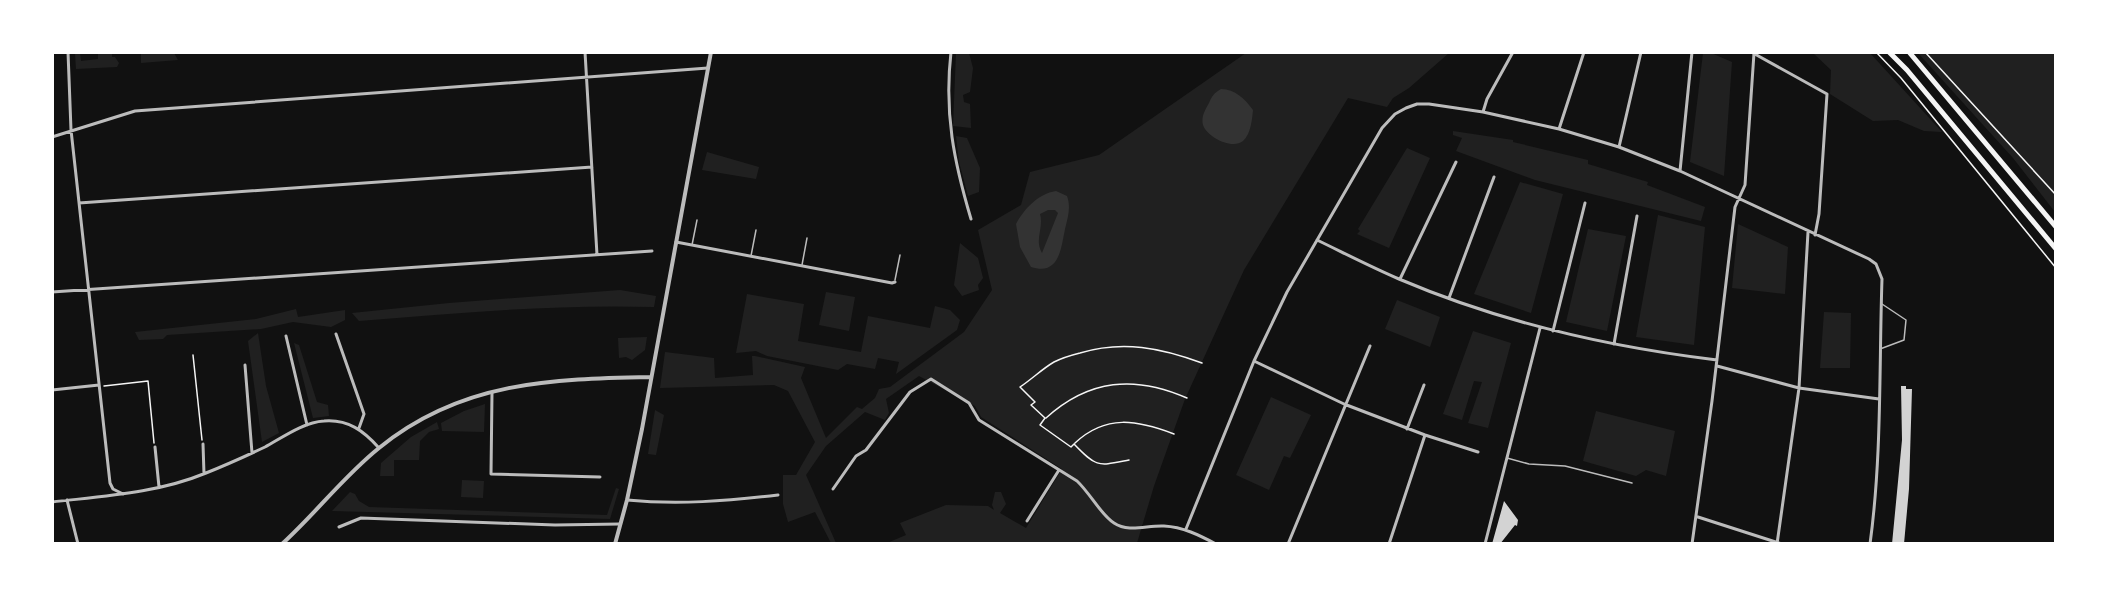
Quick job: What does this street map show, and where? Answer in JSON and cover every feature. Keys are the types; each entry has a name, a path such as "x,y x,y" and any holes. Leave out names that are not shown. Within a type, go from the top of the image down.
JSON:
{"highway":[{"path":"1889,52 2055,249"},
{"path":"1909,52 2055,227"}],"street":[{"path":"68,52 71,130 110,483 113,489 123,494"},
{"path":"585,52 597,255"},
{"path":"615,543 627,500 711,52"},
{"path":"951,52 949,112 952,144 955,164 972,219"},
{"path":"1484,112 1487,99 1513,52"},
{"path":"1559,129 1584,52"},
{"path":"1619,147 1641,52"},
{"path":"1680,171 1692,52"},
{"path":"1692,543 1717,366 1734,207 1745,185 1753,53 1827,93 1820,214 1815,235"},
{"path":"52,137 135,111 708,68"},
{"path":"1186,529 1254,361 1287,292 1382,128 1395,114 1417,104 1429,104 1484,112 1559,129 1619,147 1680,171 1876,264 1882,279 1879,350 1880,399 1877,470 1870,543"},
{"path":"1400,279 1455,162"},
{"path":"79,203 592,167"},
{"path":"1449,298 1494,177"},
{"path":"1553,331 1585,203"},
{"path":"1614,345 1637,216"},
{"path":"1697,516 1779,543 1799,388 1808,232"},
{"path":"1317,240 1400,279 1540,328 1614,345 1717,360"},
{"path":"676,242 895,282"},
{"path":"52,292 652,251"},
{"path":"1485,543 1540,328"},
{"path":"336,334 364,414 359,429"},
{"path":"286,336 307,425"},
{"path":"1288,543 1370,346"},
{"path":"1254,361 1344,404 1407,429 1478,452"},
{"path":"245,365 252,453"},
{"path":"1717,366 1799,388 1880,399"},
{"path":"282,543 380,448 431,414 461,400 534,382 651,377"},
{"path":"833,489 856,456 866,450 910,392 931,379 969,404 979,420 1077,482 1089,492 1113,523 1130,529 1163,526 1186,529 1216,543"},
{"path":"1407,429 1424,385"},
{"path":"52,390 99,386"},
{"path":"492,391 491,474 600,477"},
{"path":"52,502 123,494 159,487 204,474 318,421 335,421 359,429 380,448"},
{"path":"1389,543 1425,435"},
{"path":"203,444 204,474"},
{"path":"155,447 159,487"},
{"path":"1027,521 1059,470"},
{"path":"627,500 703,503 778,495"},
{"path":"67,500 78,543"},
{"path":"339,527 361,518 555,525 620,524"}],"lane":[{"path":"692,246 697,220"},
{"path":"751,256 756,230"},
{"path":"802,266 807,238"},
{"path":"895,282 900,255"},
{"path":"1879,350 1904,339 1906,320 1881,303"},
{"path":"1507,458 1529,464 1565,466 1632,483"}],"path":[{"path":"1876,52 1914,94 2055,268"},
{"path":"1925,52 2055,195"},
{"path":"1045,418 1031,405 1035,402 1020,387 1056,361 1074,354 1094,348 1130,346 1161,350 1202,363"},
{"path":"194,355 203,444"},
{"path":"99,386 148,381 155,447"},
{"path":"1174,434 1143,423 1114,423 1089,431 1071,447 1040,425 1045,418 1070,399 1099,387 1114,384 1145,384 1186,398"},
{"path":"1074,444 1088,458 1101,466 1129,460"}],"shaded area":[{"path":"75,53 80,53 81,61 98,59 98,53 112,53 112,57 115,57 119,63 117,67 76,69"},
{"path":"141,53 174,53 178,60 141,63"},
{"path":"956,53 969,53 973,68 970,92 963,95 964,102 970,104 971,128 953,126"},
{"path":"1246,53 1449,53 1409,88 1393,98 1387,107 1348,98 1244,270 1185,399 1154,486 1137,543 887,543 906,535 900,523 946,505 988,506 994,510 992,505 995,492 1001,492 1006,504 1000,513 1026,528 1062,469 981,417 975,406 919,376 886,399 889,413 885,420 865,412 826,446 806,475 836,543 831,543 815,512 788,522 783,504 783,475 796,475 815,442 788,391 774,385 660,388 665,352 714,358 715,378 753,375 752,356 805,367 801,378 826,438 857,407 862,409 875,398 879,389 890,387 964,332 992,290 978,230 1021,205 1030,172 1099,155"},
{"path":"1703,53 1711,53 1732,62 1724,176 1690,162"},
{"path":"1813,53 1870,53 1942,132 1924,131 1898,120 1873,121 1830,94 1831,70"},
{"path":"1918,53 2055,53 2055,212 2013,158"},
{"path":"1221,89 1239,95 1253,110 1248,134 1243,141 1238,143 1220,141 1209,134 1203,125 1206,108"},
{"path":"1453,131 1513,140 1513,142 1588,160 1588,164 1648,182 1647,185 1705,207 1701,221 1535,180 1456,151 1462,138 1453,135"},
{"path":"956,136 967,138 980,168 979,192 968,196 959,162"},
{"path":"1407,148 1430,158 1389,248 1357,234"},
{"path":"707,152 759,167 756,179 702,170"},
{"path":"1520,182 1563,194 1531,313 1474,294"},
{"path":"1056,191 1067,196 1069,212 1057,259 1048,268 1040,269 1031,267 1020,247 1016,224 1033,203","holes":["1048,210 1055,210 1058,213 1042,253 1039,243 1040,214"]},
{"path":"1658,215 1705,227 1694,345 1636,337"},
{"path":"1738,224 1788,247 1785,294 1732,288"},
{"path":"1588,229 1626,236 1607,331 1566,322"},
{"path":"960,243 978,258 983,278 978,285 979,290 962,296 954,285"},
{"path":"620,290 656,296 654,307 543,308 359,321 352,313 449,303"},
{"path":"826,292 855,297 849,331 819,325"},
{"path":"747,294 804,304 798,341 861,352 868,316 930,328 935,306 950,310 960,320 957,330 896,374 899,362 878,358 875,369 847,364 838,370 767,356 756,351 736,353"},
{"path":"1397,300 1440,317 1430,347 1385,329"},
{"path":"296,309 298,317 345,310 345,320 331,327 293,322 261,329 167,335 163,339 139,340 135,332 256,319"},
{"path":"1824,312 1851,313 1850,368 1820,368"},
{"path":"1473,331 1511,343 1488,428 1468,423 1482,382 1474,381 1462,420 1443,414"},
{"path":"258,333 266,386 279,433 262,442 248,341"},
{"path":"647,337 645,350 632,360 626,357 619,358 618,338"},
{"path":"294,343 299,345 317,402 328,405 329,416 313,418"},
{"path":"1271,397 1311,415 1290,458 1284,456 1269,490 1236,475"},
{"path":"485,404 484,432 442,431 441,423 464,411"},
{"path":"655,410 664,415 656,455 648,454"},
{"path":"1596,411 1675,431 1666,476 1646,470 1636,476 1583,461"},
{"path":"437,422 439,429 429,432 420,441 419,460 394,460 394,476 380,476 381,463 411,437"},
{"path":"462,480 484,481 483,498 461,497"},
{"path":"616,488 619,489 610,519 332,511 350,492 369,507 607,515"}],"building":[{"path":"1901,386 1912,389 1909,489 1904,544 1892,544 1902,440"},
{"path":"1504,501 1518,520 1517,526 1515,525 1500,544 1492,544"}]}
